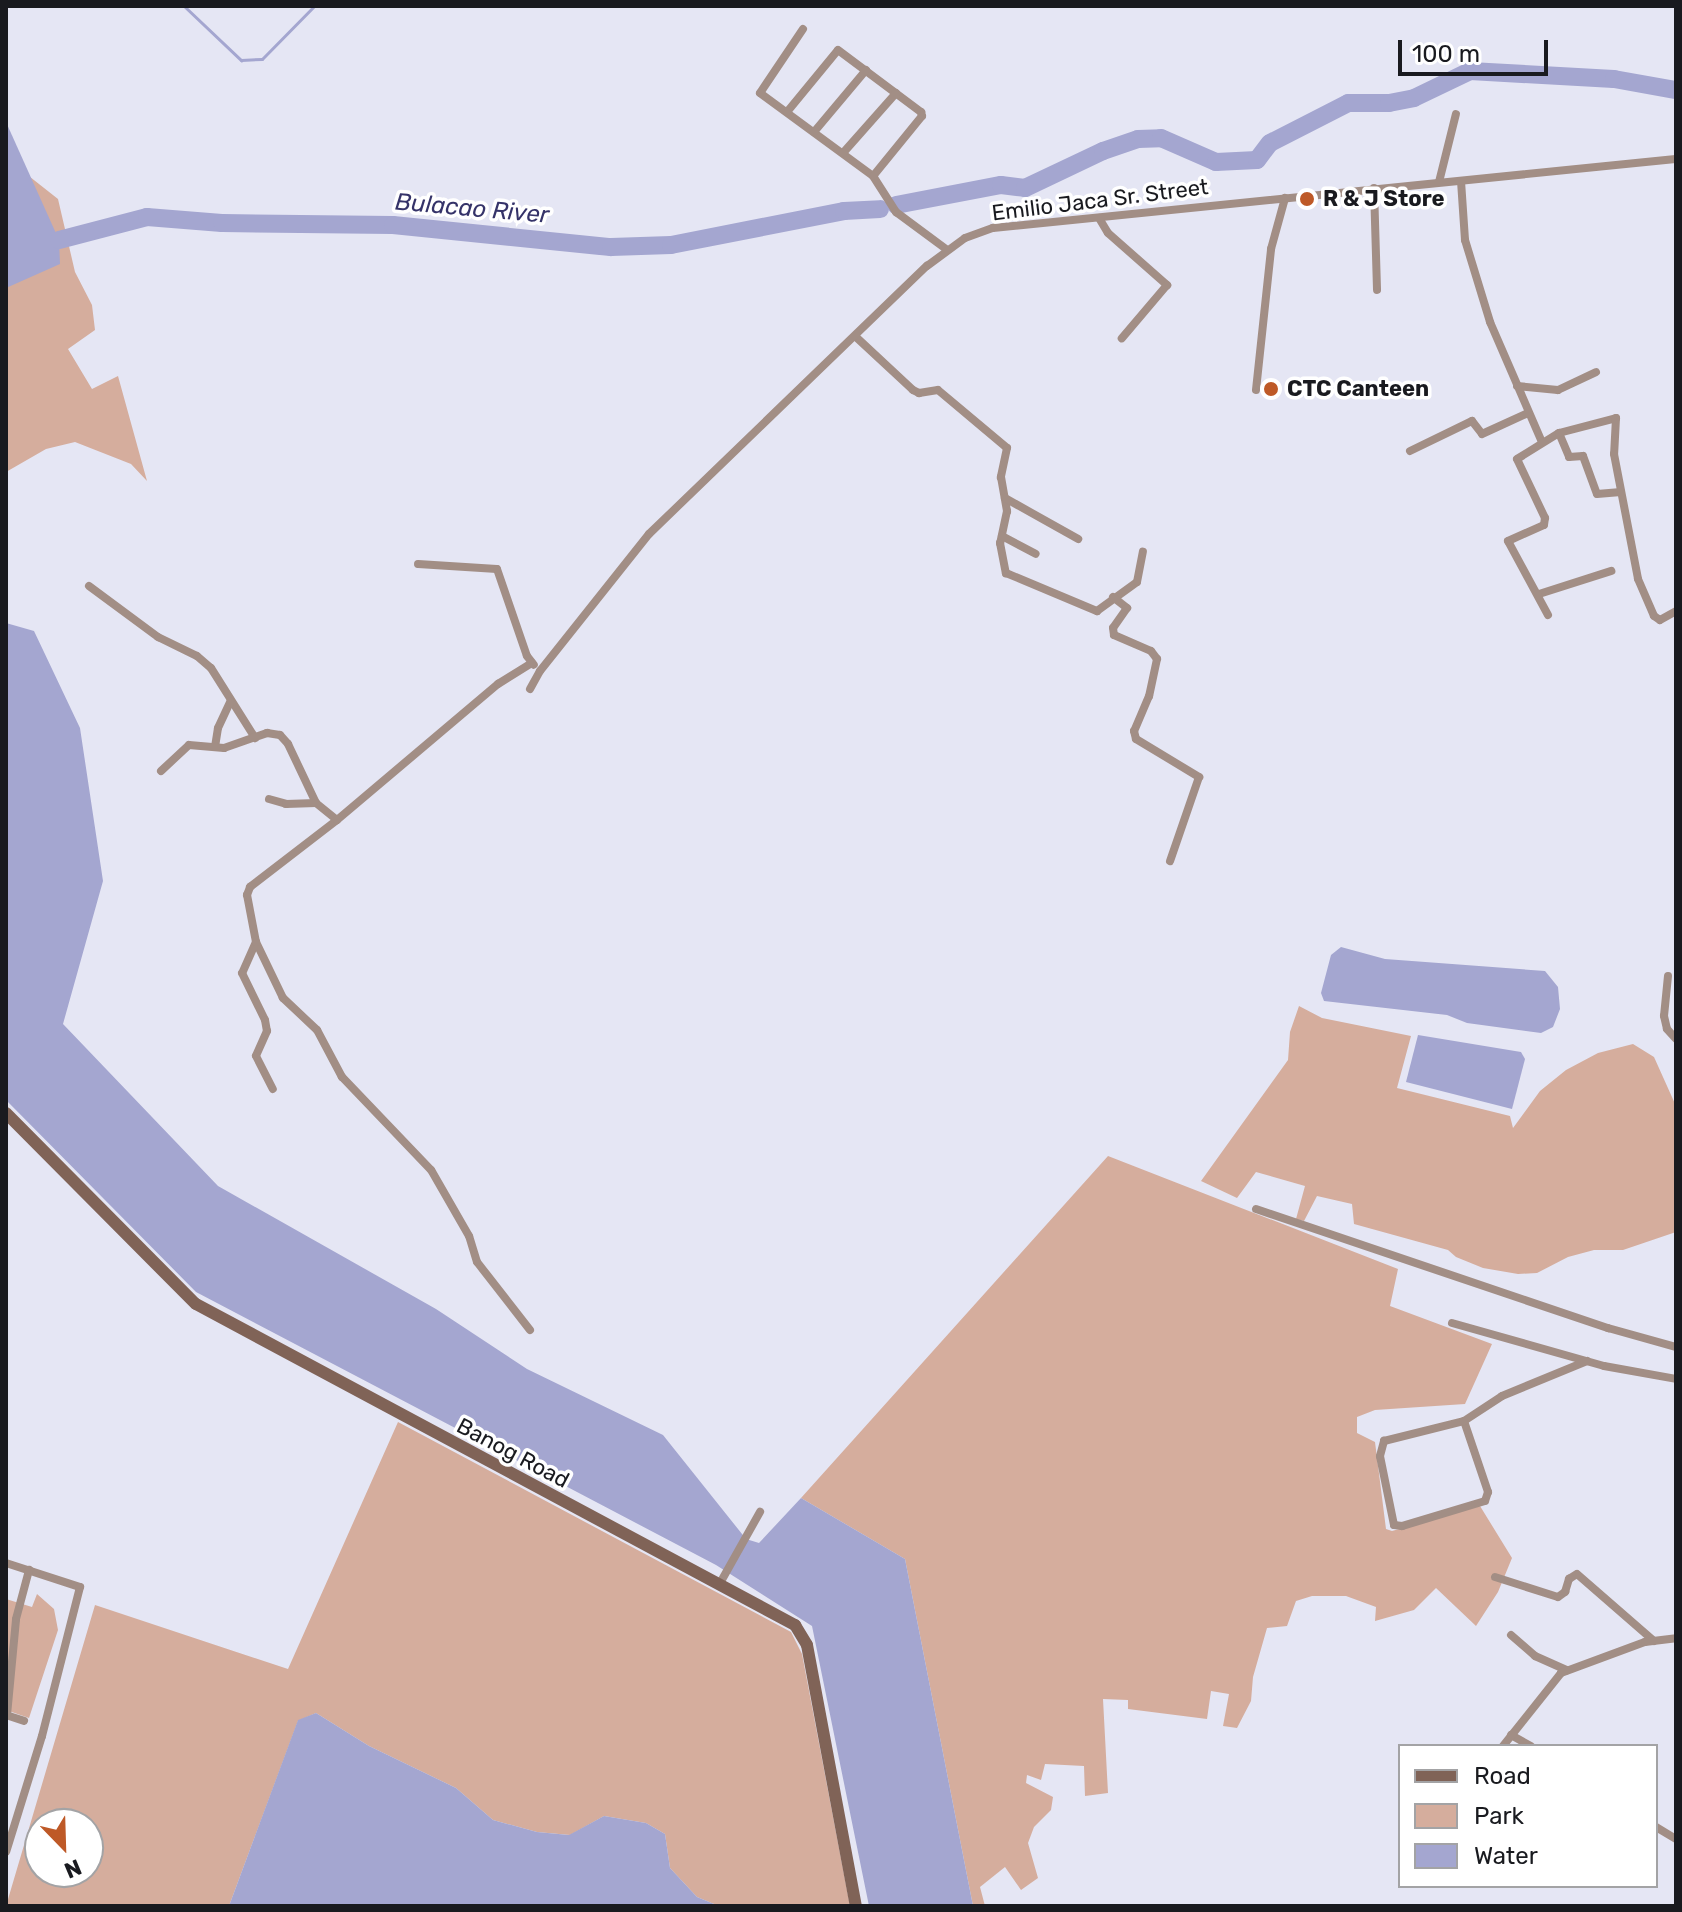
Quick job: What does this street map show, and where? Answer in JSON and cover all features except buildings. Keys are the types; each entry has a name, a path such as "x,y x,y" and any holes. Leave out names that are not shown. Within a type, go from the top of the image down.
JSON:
{"street":[{"path":"803,29 759,89 761,94 873,176 896,212 946,249"},
{"path":"787,112 838,50 866,70 922,114 873,176"},
{"path":"814,132 866,70"},
{"path":"843,153 896,93"},
{"path":"1439,182 1456,114"},
{"name":"Emilio Jaca Sr. Street","path":"530,689 540,671 649,534 946,249 993,228 1676,159"},
{"path":"1461,181 1465,240 1490,322 1542,442"},
{"path":"1374,188 1377,290"},
{"path":"1256,390 1271,249 1285,198"},
{"path":"1099,218 1108,233 1167,285 1122,338"},
{"path":"856,337 913,390 919,393 938,390 1004,444 1007,453 1001,477 1005,498 1003,568 1011,577 1093,611 1137,582 1143,552"},
{"path":"1517,386 1558,390 1596,372"},
{"path":"1410,451 1472,421 1482,434 1528,413"},
{"path":"1548,615 1508,541 1544,525 1545,518 1517,459 1559,433 1616,418 1614,454 1638,579 1654,616 1660,620 1676,611"},
{"path":"1559,433 1569,457 1583,456 1597,494 1621,492"},
{"path":"1005,498 1078,539"},
{"path":"1002,536 1036,554"},
{"path":"418,564 497,569 532,663 540,671"},
{"path":"1539,594 1611,571"},
{"path":"89,586 158,637 197,656 217,675 230,702 255,738"},
{"path":"1113,597 1127,608 1113,628 1114,635 1151,651 1157,659 1149,696 1134,731 1136,739 1199,777 1170,861"},
{"path":"530,1330 477,1262 469,1236 431,1170 342,1077 317,1030 283,998 256,942 247,904 250,887 337,820 498,684 532,663"},
{"path":"215,747 218,728 230,702"},
{"path":"161,771 189,745 215,747 242,744 267,733 280,735 288,744 316,803 337,820"},
{"path":"269,799 286,804 316,803"},
{"path":"256,942 242,973 265,1020 267,1031 256,1056 273,1089"},
{"path":"1668,976 1664,1016 1667,1029 1676,1039"},
{"name":"Banog Road","path":"6,1113 196,1304 789,1621 805,1638 856,1906"},
{"path":"1256,1209 1608,1328 1676,1347"},
{"path":"1452,1323 1587,1361 1676,1379"},
{"path":"1464,1421 1488,1492 1485,1501 1402,1526 1394,1525 1380,1445 1398,1436 1464,1421 1502,1396 1587,1361"},
{"path":"719,1585 760,1512"},
{"path":"6,1563 80,1587 42,1736 6,1852"},
{"path":"24,1721 6,1715 16,1619 29,1570"},
{"path":"1495,1577 1558,1597 1565,1592 1569,1579 1577,1574 1654,1641"},
{"path":"1511,1635 1535,1656 1568,1670"},
{"path":"1504,1744 1554,1678 1568,1670 1654,1641 1676,1638"},
{"path":"1511,1735 1527,1744"},
{"path":"1658,1828 1676,1839"}],"green space":[{"path":"6,158 58,199 75,272 92,305 95,330 68,349 92,389 118,376 147,481 131,464 75,442 46,449 6,472"},
{"path":"1299,1006 1322,1018 1411,1036 1397,1088 1510,1116 1513,1128 1540,1091 1566,1070 1598,1053 1633,1044 1654,1057 1676,1106 1676,1232 1623,1250 1594,1250 1568,1257 1537,1273 1518,1274 1483,1268 1456,1257 1448,1250 1354,1224 1352,1204 1317,1196 1304,1221 1296,1219 1305,1186 1256,1172 1237,1198 1201,1181 1288,1060 1290,1032"},
{"path":"1108,1156 1398,1269 1390,1306 1492,1344 1465,1404 1375,1410 1357,1417 1357,1433 1375,1442 1386,1529 1392,1531 1480,1506 1512,1558 1498,1592 1476,1626 1436,1588 1414,1610 1375,1621 1376,1607 1346,1596 1312,1596 1296,1601 1287,1626 1267,1628 1253,1677 1251,1701 1237,1728 1223,1726 1229,1694 1211,1691 1207,1719 1128,1709 1128,1700 1103,1699 1108,1793 1085,1796 1084,1766 1045,1764 1041,1780 1027,1775 1026,1783 1053,1797 1051,1810 1034,1827 1028,1843 1038,1878 1021,1890 1005,1867 980,1887 985,1906 973,1906 905,1559 801,1498"},
{"path":"398,1422 791,1632 802,1654 850,1906 719,1906 697,1897 670,1868 665,1834 646,1823 604,1816 570,1835 537,1832 493,1820 456,1788 369,1746 316,1713 298,1721 229,1906 6,1906 24,1845 24,1888 104,1888 104,1808 35,1808 95,1605 288,1669"},
{"path":"37,1594 54,1609 58,1630 29,1718 6,1710 6,1599 32,1607"}],"water":[{"path":"6,122 59,240 60,264 6,288"},
{"path":"6,623 34,631 80,728 103,881 63,1024 218,1186 436,1309 527,1369 663,1435 746,1539 759,1543 801,1498 905,1559 973,1906 869,1906 812,1626 716,1565 196,1292 6,1100"},
{"path":"1341,947 1385,959 1545,971 1558,987 1560,1009 1553,1027 1541,1033 1467,1023 1447,1015 1324,1001 1321,993 1331,955"},
{"path":"1418,1035 1521,1052 1525,1059 1512,1109 1406,1082"},
{"path":"316,1713 369,1746 456,1788 493,1820 537,1832 569,1835 604,1816 646,1823 665,1834 670,1868 697,1897 719,1906 229,1906 298,1720"}],"waterway":[{"path":"184,6 241,60 262,59 314,6"},
{"name":"Bulacao River","path":"896,205 1001,185 1025,188 1103,151 1138,139 1161,138 1216,162 1257,160 1270,143 1348,103 1389,103 1414,98 1470,71 1614,79 1676,90"},
{"name":"Bulacao River","path":"59,240 147,217 222,223 393,225 611,247 671,245 844,211 880,209"}],"place":[{"name":"R & J Store","path":"1307,199"},
{"name":"CTC Canteen","path":"1271,389"}]}
